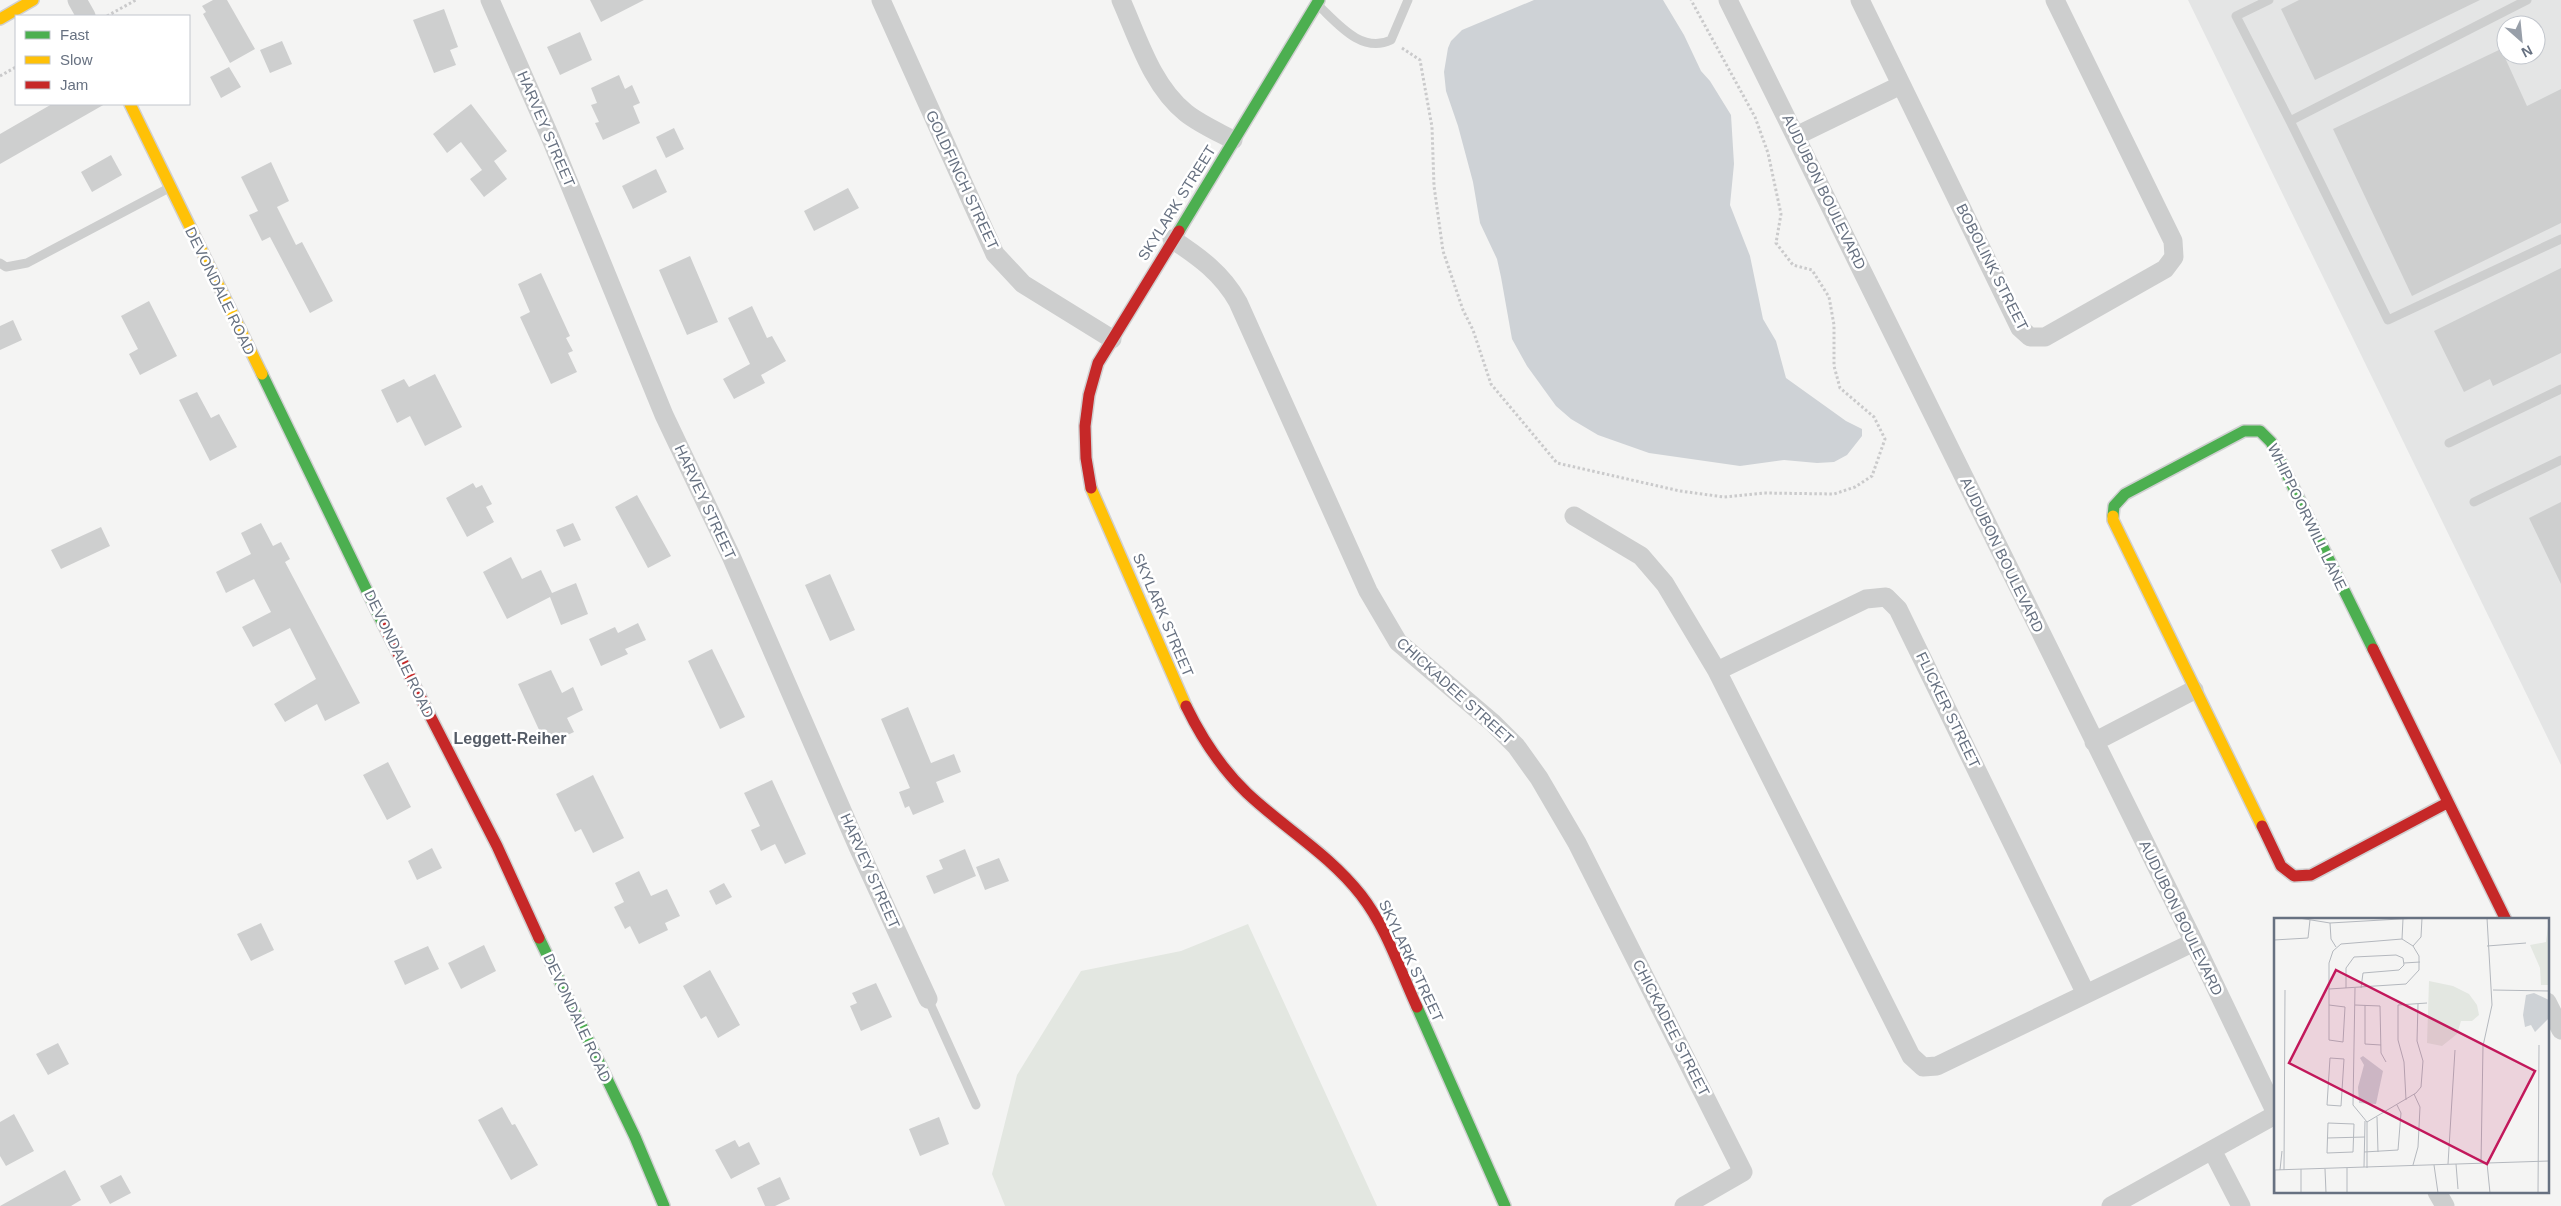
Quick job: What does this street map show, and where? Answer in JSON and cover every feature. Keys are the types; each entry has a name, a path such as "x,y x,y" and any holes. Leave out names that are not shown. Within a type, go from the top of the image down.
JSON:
{"street":[{"path":"4,10 33,0"},
{"path":"77,0 85,15"},
{"name":"HARVEY STREET","path":"490,0 551,139 664,415 773,651 858,847 928,999"},
{"name":"GOLDFINCH STREET","path":"881,0 995,254 1023,284 1112,339"},
{"path":"1121,0 1152,70 1170,96 1186,113 1233,140"},
{"name":"AUDUBON BOULEVARD","path":"1728,0 2194,942 2274,1111"},
{"name":"BOBOLINK STREET","path":"1860,0 2020,328 2030,338 2045,337 2165,269 2174,257 2173,241 2055,0"},
{"name":"SKYLARK STREET","path":"1317,2 1098,363 1087,398 1084,423 1087,472 1092,491 1183,699 1206,741 1228,774 1279,822 1317,849 1338,867 1366,901 1388,940 1505,1206"},
{"path":"1796,136 1901,85"},
{"name":"DEVONDALE ROAD","path":"130,105 330,511 397,652 497,846 575,1016 634,1137 664,1206"},
{"name":"CHICKADEE STREET","path":"1172,239 1202,258 1221,276 1238,302 1368,591 1382,618 1398,642 1493,723 1516,746 1539,778 1577,843 1743,1172 1684,1206"},
{"name":"WHIPPOORWILL LANE","path":"2447,803 2311,874 2294,876 2281,866 2113,520 2114,506 2125,494 2244,431 2260,431 2271,442 2505,918"},
{"path":"1574,516 1591,528 1641,556 1665,584 1717,671 1911,1056 1923,1067 1937,1066 2194,942"},
{"name":"FLICKER STREET","path":"1717,671 1866,599 1886,597 1898,609 2086,994"},
{"path":"2094,742 2194,690"},
{"path":"2548,1004 2561,1030"},
{"path":"2111,1206 2274,1114"},
{"path":"2212,1150 2241,1206"},
{"path":"2439,1194 2445,1206"}],"lane":[{"path":"1317,2 1346,32 1372,45 1382,44 1391,40 1408,0"},
{"path":"2268,0 2236,16 2388,320 2561,239"},
{"path":"2290,121 2527,0"},
{"path":"0,263 6,266 27,263 170,188"},
{"path":"2449,443 2561,389"},
{"path":"2474,502 2561,460"},
{"path":"928,999 976,1105"}],"path":[{"path":"110,15 136,0"},
{"path":"1391,40 1420,60 1432,127 1434,186 1443,251 1491,384 1557,463 1680,491 1724,497 1764,493 1834,494 1855,487 1872,476 1885,439 1874,417 1840,388 1834,366 1834,325 1829,297 1812,270 1792,265 1776,244 1781,214 1768,153 1756,117 1691,0"},
{"path":"0,76 15,68"}],"shaded area":[{"path":"1534,0 1663,0 1684,35 1701,71 1710,81 1731,115 1734,164 1730,205 1750,256 1763,319 1776,341 1786,378 1846,421 1862,429 1862,436 1847,455 1834,462 1817,463 1784,460 1740,466 1649,453 1598,435 1571,419 1556,406 1527,366 1512,339 1497,259 1480,223 1473,182 1458,126 1446,91 1444,72 1451,41 1462,30"},
{"path":"2188,0 2561,0 2561,765"},
{"path":"1248,924 1377,1206 1005,1206 992,1174 1017,1075 1081,971 1181,951"}],"building":[{"path":"213,0 227,0 255,49 230,63 203,14 206,12 202,6"},
{"path":"590,0 644,0 601,22"},
{"path":"2299,0 2480,0 2315,80 2281,9"},
{"path":"444,9 458,47 450,50 456,65 434,73 413,20"},
{"path":"580,32 592,60 560,75 547,47"},
{"path":"282,41 292,64 270,73 260,50"},
{"path":"2496,51 2496,65 2508,65 2527,106 2561,89 2561,223 2412,296 2333,129"},
{"path":"229,67 241,87 221,98 210,77"},
{"path":"619,75 625,89 632,85 640,103 633,106 640,123 603,140 595,123 599,122 591,105 597,103 591,88"},
{"path":"471,104 507,151 494,161 507,179 484,197 470,179 482,170 461,142 447,153 433,134"},
{"path":"50,105 103,105 0,164 0,134"},
{"path":"674,128 684,149 666,158 656,137"},
{"path":"111,155 122,175 92,192 81,172"},
{"path":"271,162 289,201 277,207 296,245 302,242 333,301 310,313 270,237 262,241 249,215 258,211 241,177"},
{"path":"656,169 667,192 633,209 622,186"},
{"path":"848,188 859,208 814,231 804,211"},
{"path":"690,256 718,322 687,335 659,270"},
{"path":"2561,268 2561,353 2493,386 2490,379 2464,392 2434,331"},
{"path":"541,273 570,336 566,338 573,351 568,353 577,372 551,384 520,317 530,312 518,284"},
{"path":"149,301 177,356 140,375 129,354 138,349 121,316"},
{"path":"752,306 767,338 772,336 786,361 761,375 765,383 734,399 723,379 750,364 728,318"},
{"path":"13,320 22,340 0,350 0,326"},
{"path":"435,374 462,427 425,446 410,416 397,423 381,390 404,379 409,387"},
{"path":"197,392 211,418 219,414 237,447 210,461 179,400"},
{"path":"473,483 476,488 482,485 492,504 486,507 494,522 467,537 446,498"},
{"path":"637,495 671,556 648,568 615,507"},
{"path":"2561,502 2561,584 2529,518"},
{"path":"261,523 273,546 281,542 290,559 285,562 360,703 325,721 317,704 285,722 274,704 316,679 290,628 253,647 242,627 271,612 254,579 226,593 216,572 251,554 241,533"},
{"path":"573,523 581,540 564,547 556,530"},
{"path":"101,527 110,546 61,569 51,550"},
{"path":"511,557 522,579 541,570 552,593 576,583 588,614 561,625 550,597 507,619 483,572"},
{"path":"830,574 855,630 830,641 805,585"},
{"path":"638,623 646,640 625,649 628,654 601,666 589,639 615,627 618,633"},
{"path":"712,649 745,717 720,729 688,661"},
{"path":"551,670 562,693 573,687 583,710 567,718 574,732 546,745 518,684"},
{"path":"908,707 931,763 954,754 961,772 936,782 944,802 913,815 909,806 905,808 899,792 910,788 881,719"},
{"path":"388,762 411,807 387,820 363,775"},
{"path":"593,775 624,838 593,853 581,829 575,832 556,794"},
{"path":"772,780 806,854 785,864 775,844 761,851 751,830 760,826 744,793"},
{"path":"432,848 442,868 417,880 408,861"},
{"path":"965,849 976,876 934,894 926,876 943,869 939,860"},
{"path":"999,858 1009,881 985,890 976,867"},
{"path":"639,871 651,896 667,889 680,916 665,923 668,930 639,944 630,926 625,929 614,907 624,902 615,883"},
{"path":"724,883 732,897 716,905 709,891"},
{"path":"261,923 274,950 251,961 237,934"},
{"path":"484,945 496,971 461,989 448,963"},
{"path":"428,946 439,969 405,985 394,961"},
{"path":"710,970 740,1025 718,1038 706,1016 701,1019 683,986"},
{"path":"876,983 892,1017 861,1031 850,1006 857,1003 852,993"},
{"path":"58,1043 69,1064 48,1075 36,1054"},
{"path":"502,1107 512,1125 515,1124 538,1165 511,1180 478,1120"},
{"path":"14,1114 34,1151 6,1166 0,1156 0,1122"},
{"path":"939,1117 949,1144 920,1156 909,1129"},
{"path":"735,1140 739,1147 749,1142 760,1164 731,1179 715,1150"},
{"path":"65,1170 81,1200 71,1206 0,1206"},
{"path":"121,1175 131,1193 110,1204 100,1186"},
{"path":"780,1177 790,1199 775,1206 765,1206 757,1188"}],"traffic: fast":[{"path":"1179,231 1319,0"},
{"path":"262,374 383,624"},
{"path":"2113,516 2114,506 2125,494 2244,431 2260,431 2271,442 2373,649"},
{"path":"539,938 635,1137 664,1206"},
{"path":"1417,1007 1505,1206"}],"traffic: slow":[{"path":"0,19 33,0"},
{"path":"130,105 262,374"},
{"path":"1091,488 1186,706"},
{"path":"2113,516 2113,520 2262,826"}],"traffic: jam":[{"path":"1091,488 1086,458 1085,426 1089,395 1098,363 1179,231"},
{"path":"383,624 497,846 539,938"},
{"path":"2373,649 2505,918"},
{"path":"1186,706 1199,730 1229,774 1261,806 1321,854 1361,895 1378,921 1417,1007"},
{"path":"2262,826 2281,866 2294,876 2311,875 2447,803"}],"district":[{"name":"Leggett-Reiher","path":"510,738"}]}
